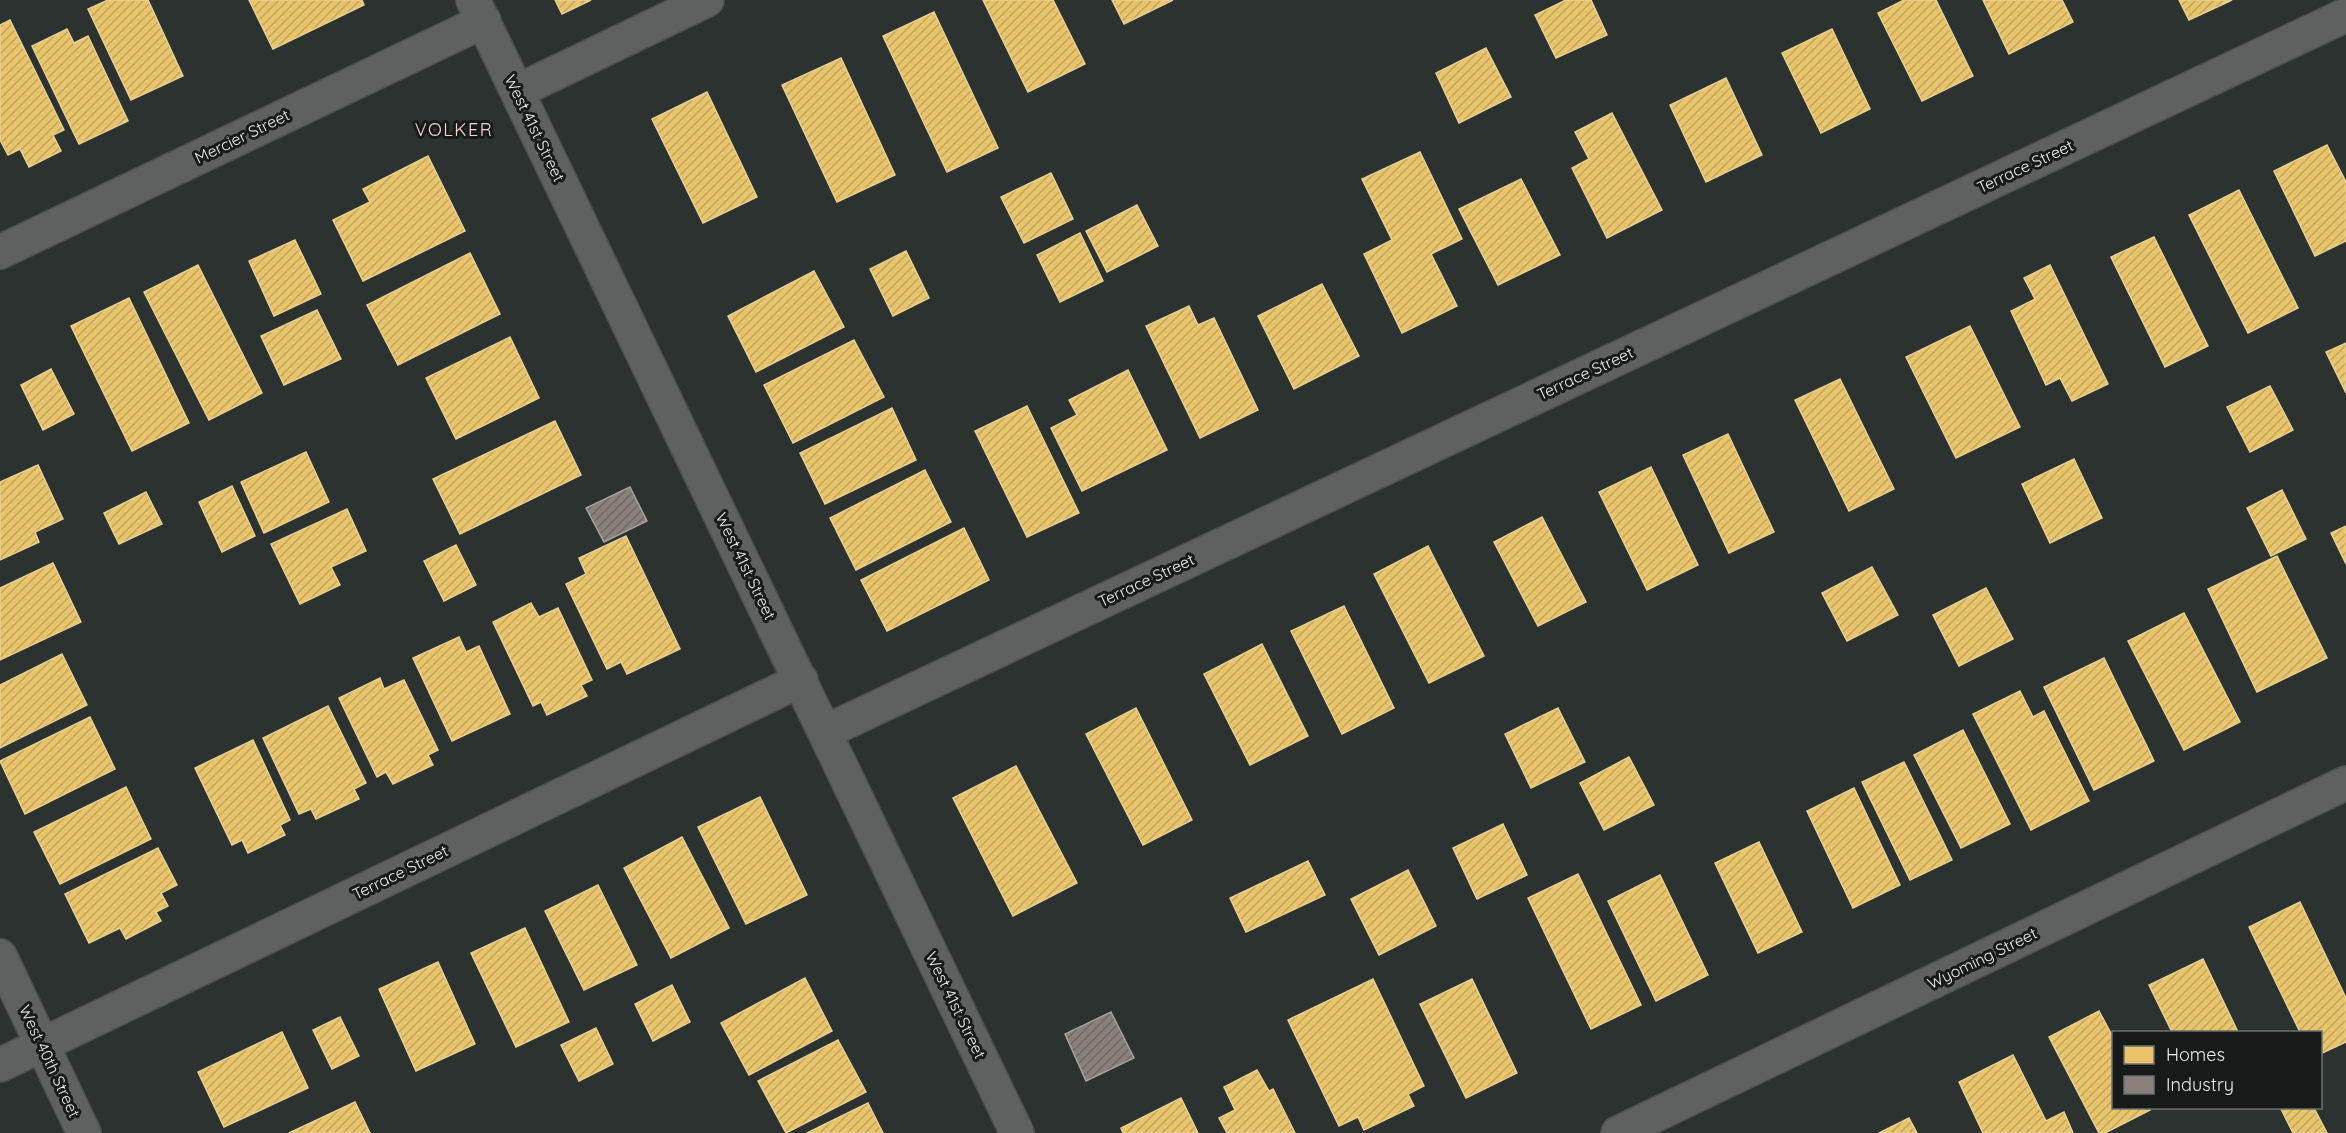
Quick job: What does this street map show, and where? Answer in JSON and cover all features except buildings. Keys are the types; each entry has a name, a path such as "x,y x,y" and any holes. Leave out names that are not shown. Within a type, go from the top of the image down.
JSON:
{"street":[{"path":"518,91 706,0"},
{"name":"West 41st Street","path":"478,10 1017,1133"},
{"name":"Mercier Street","path":"0,252 478,10"},
{"name":"Terrace Street","path":"825,732 2346,15"},
{"name":"Terrace Street","path":"0,1065 801,680"},
{"name":"Wyoming Street","path":"1618,1133 2346,783"},
{"name":"West 40th Street","path":"0,956 84,1133"}],"district":[{"name":"VOLKER","path":"454,130"}]}
